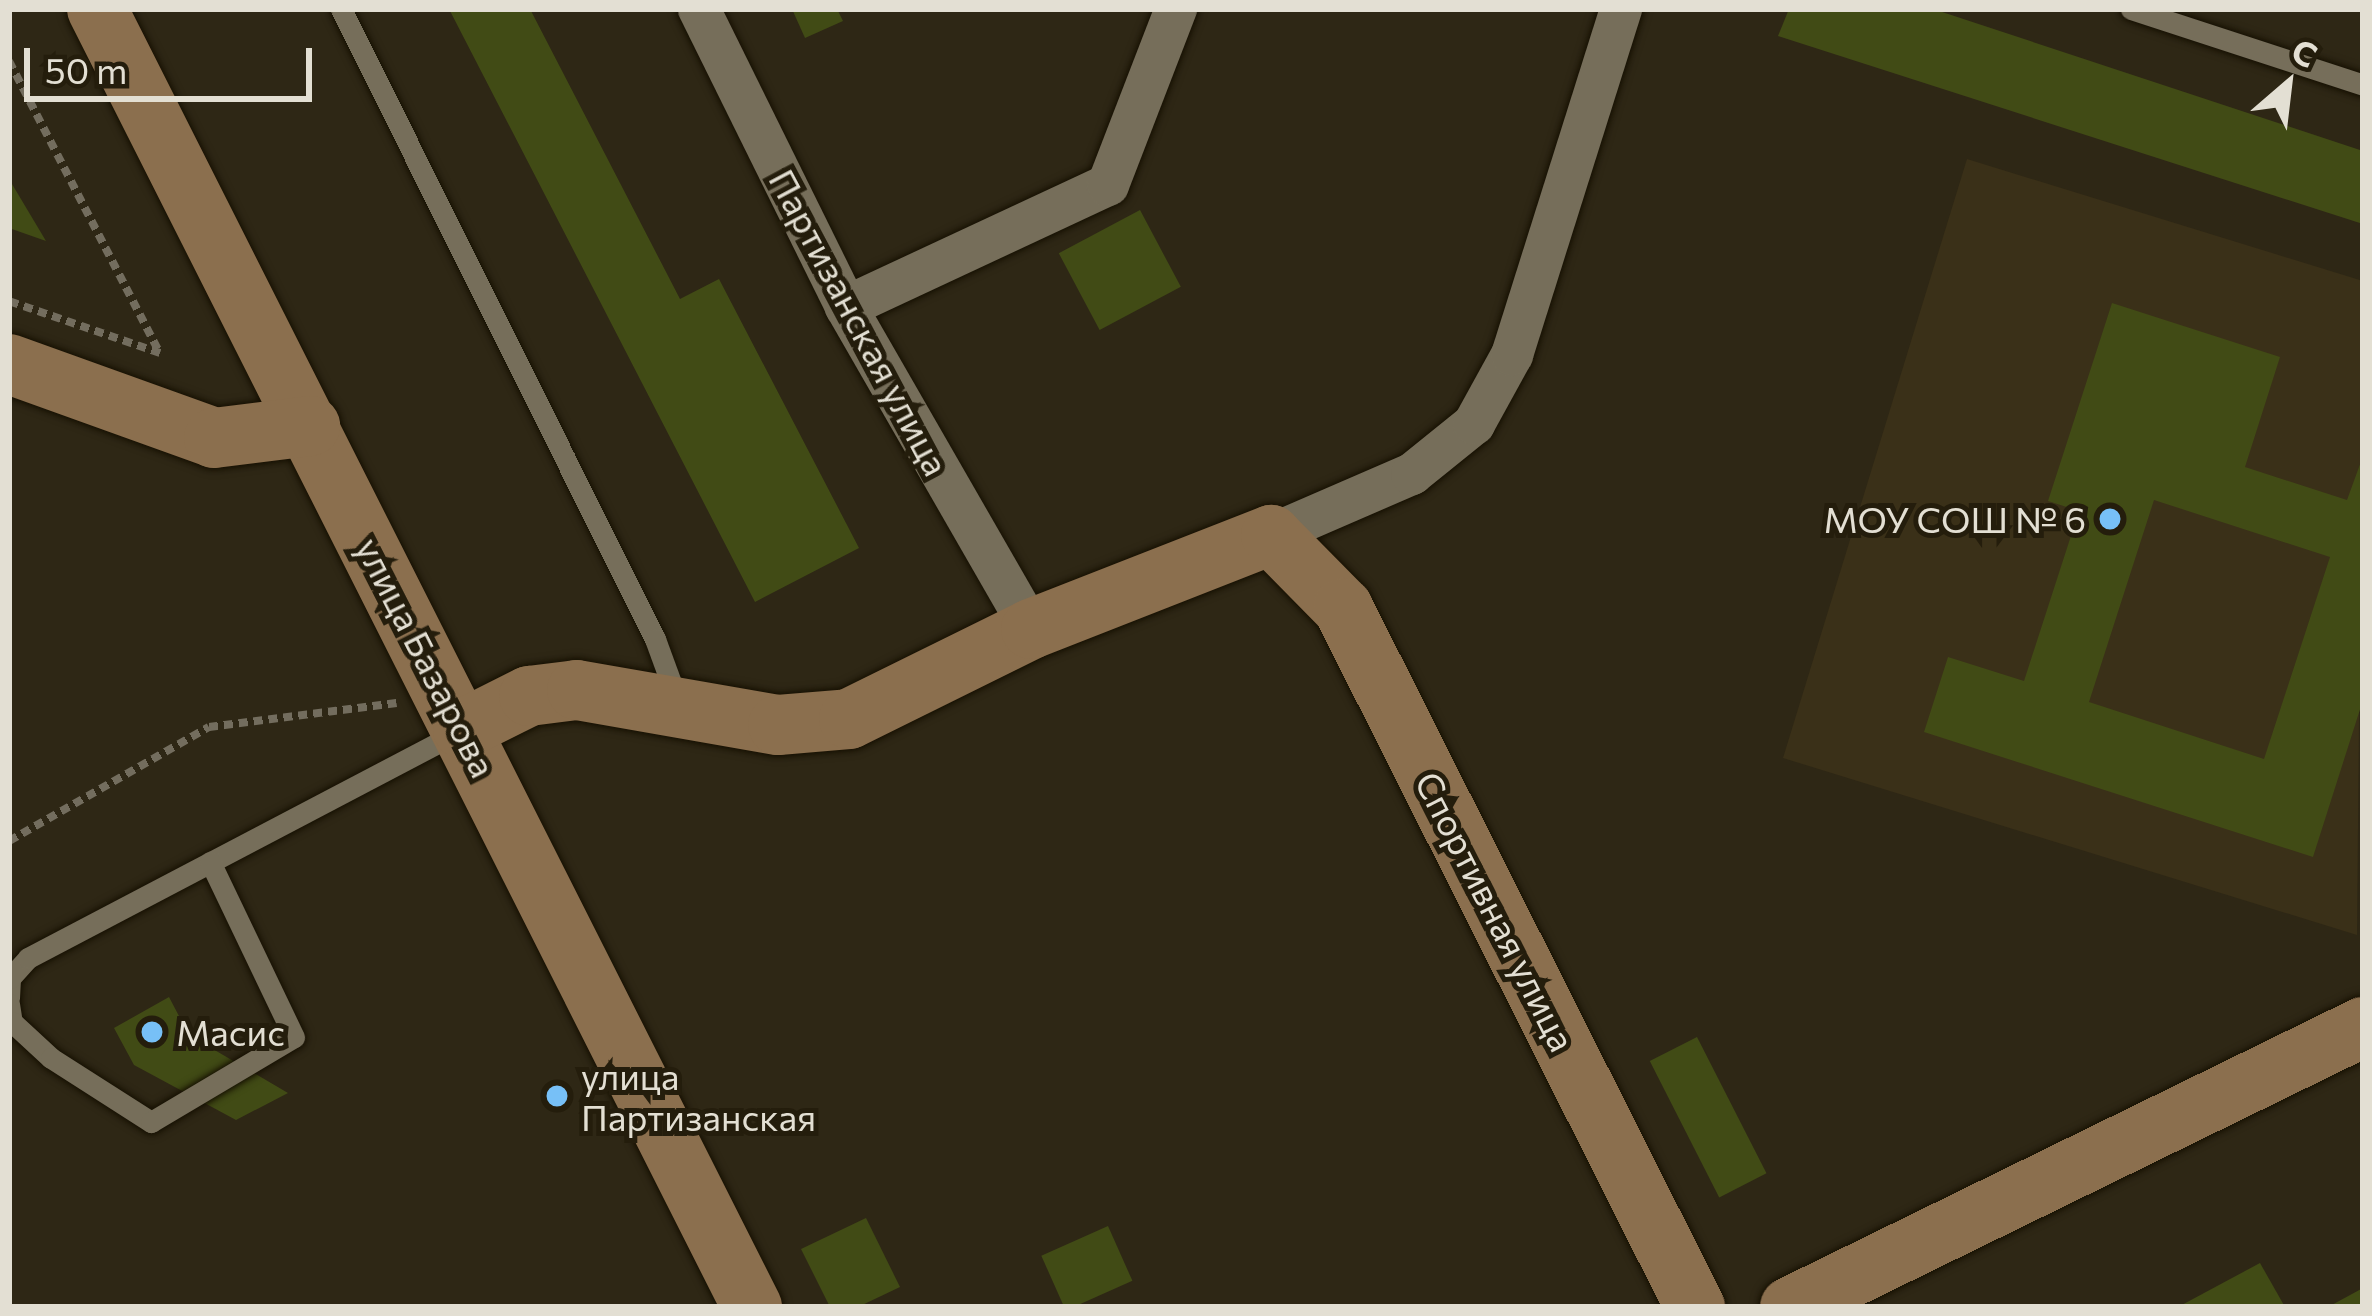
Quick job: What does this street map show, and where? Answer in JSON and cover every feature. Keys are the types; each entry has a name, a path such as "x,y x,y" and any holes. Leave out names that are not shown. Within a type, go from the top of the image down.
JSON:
{"street":[{"name":"улица Базарова","path":"97,9 752,1307"},
{"name":"Партизанская улица","path":"699,9 846,307 1030,629"},
{"path":"846,307 1108,185 1176,9"},
{"path":"455,713 577,690 679,704 778,725 849,719 1030,629 1412,474 1474,424 1512,355 1621,9"},
{"path":"9,364 214,438 310,426"},
{"name":"Спортивная улица","path":"1271,535 1343,608 1695,1307"},
{"path":"1790,1307 2363,1027"}],"lane":[{"path":"341,9 656,639 679,704"},
{"path":"2131,9 2363,85"},
{"path":"210,862 293,1036 151,1122 50,1058 12,1022 10,978 28,958 210,862 455,713"}],"path":[{"path":"9,62 160,352 9,301"},
{"path":"9,841 209,727 455,713"}],"shaded area":[{"name":"МОУ СОШ № 6","path":"1967,159 2363,281 2357,935 1783,758"}],"building":[{"path":"449,9 530,9 680,299 719,279 859,548 755,602"},
{"path":"792,9 837,9 843,21 805,38"},
{"path":"1789,9 1933,9 2363,151 2363,224 1778,36"},
{"path":"9,179 46,241 9,228"},
{"path":"1140,210 1181,287 1100,330 1059,253"},
{"path":"2112,303 2280,357 2245,467 2347,500 2363,456 2363,700 2313,857 1924,732 1948,657 2024,681 2079,511 2048,501","holes":["2154,500 2330,557 2264,759 2089,702"]},
{"path":"169,997 189,1035 288,1093 236,1120 134,1065 114,1028"},
{"path":"1697,1037 1766,1173 1719,1197 1650,1061"},
{"path":"866,1218 900,1287 858,1307 830,1307 801,1249"},
{"path":"1108,1226 1132,1281 1064,1307 1041,1256"},
{"path":"2260,1263 2285,1307 2178,1307"},
{"path":"2363,1288 2363,1307 2328,1307"}],"place":[{"name":"МОУ СОШ № 6","path":"2110,519"},
{"name":"Масис","path":"152,1032"},
{"name":"улица Партизанская","path":"557,1096"}]}
